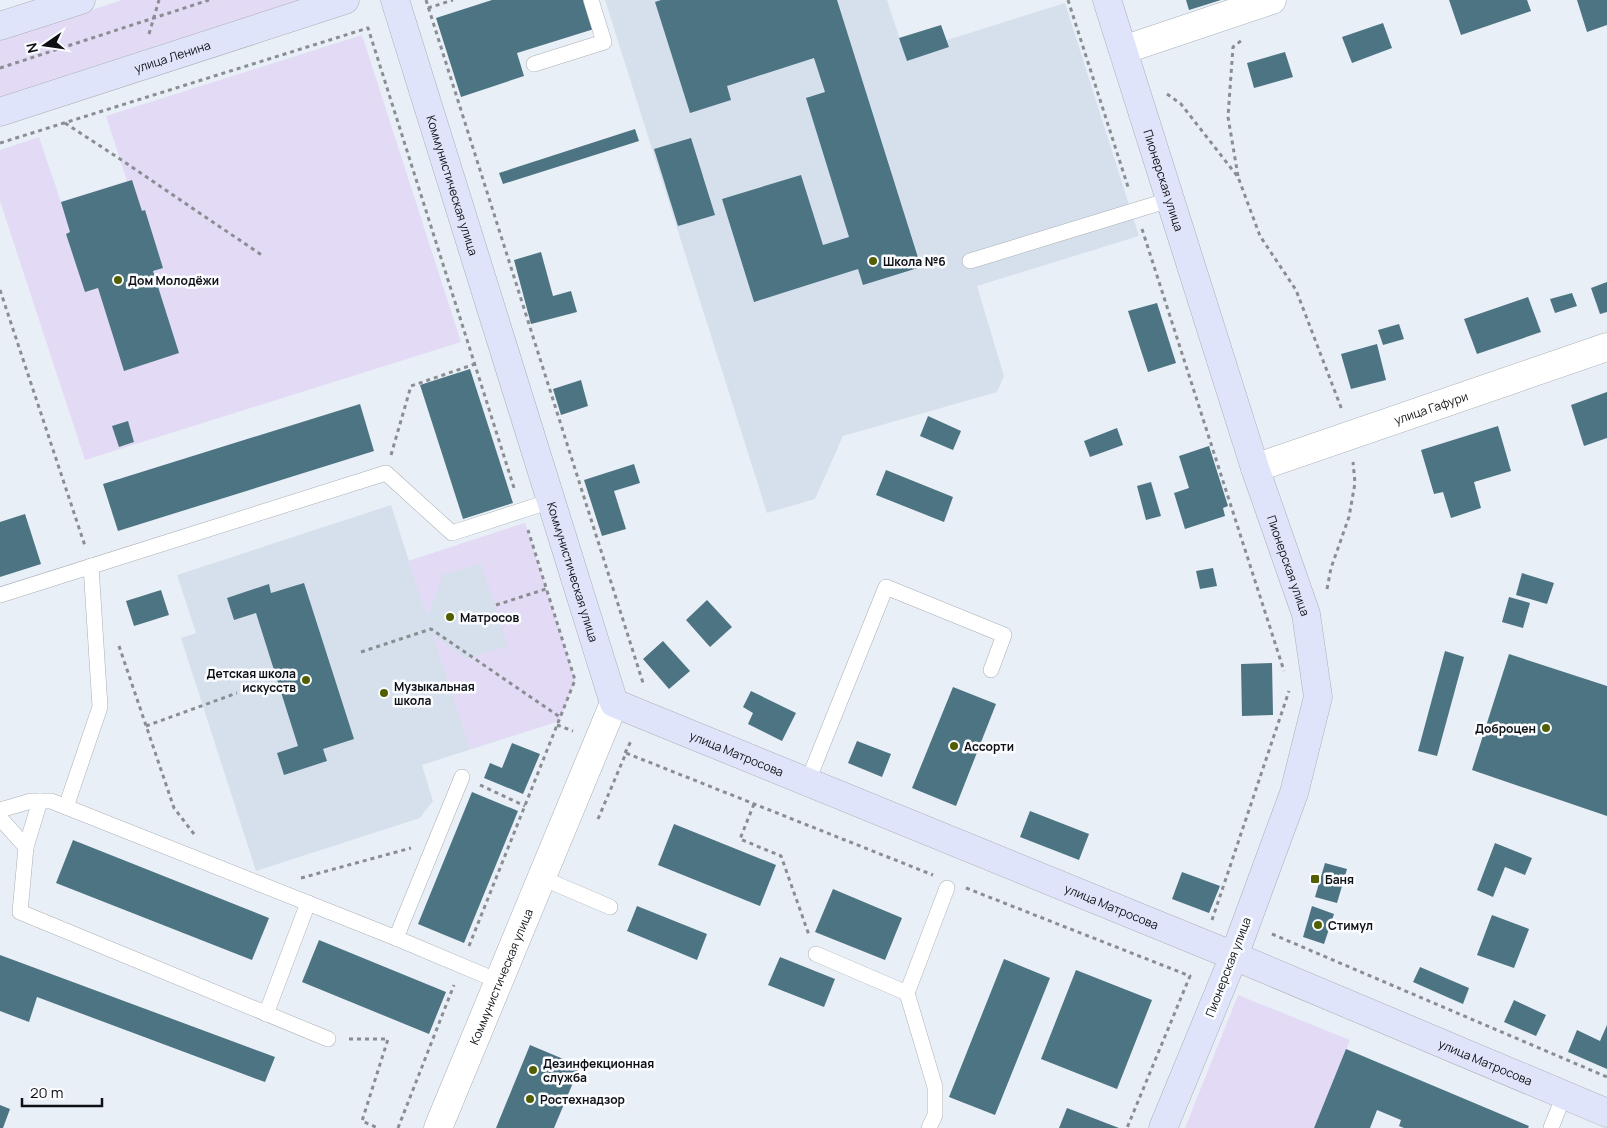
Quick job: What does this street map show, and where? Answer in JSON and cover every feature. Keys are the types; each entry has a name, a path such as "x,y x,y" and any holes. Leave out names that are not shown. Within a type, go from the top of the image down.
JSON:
{"street":[{"path":"0,26 81,0"},
{"name":"улица Ленина","path":"0,112 345,0"},
{"name":"Коммунистическая улица","path":"395,0 614,703 438,1128"},
{"name":"Пионерская улица","path":"1107,0 1255,468 1306,614 1318,697 1294,793 1234,956 1164,1128"},
{"path":"1123,50 1272,0"},
{"name":"улица Гафури","path":"1255,468 1607,347"},
{"name":"улица Матросова","path":"614,703 1203,943 1607,1113"}],"lane":[{"path":"534,64 604,42 591,0"},
{"path":"970,262 1169,200"},
{"path":"0,596 386,473 452,533 551,501"},
{"path":"66,807 100,707 91,566"},
{"path":"807,783 886,587 1004,634 991,670"},
{"path":"396,938 462,777"},
{"path":"0,810 30,801 51,801 396,938 498,981"},
{"path":"40,801 26,847 20,912 328,1039"},
{"path":"0,818 26,847"},
{"path":"542,878 610,907"},
{"path":"929,1128 934,1115 935,1087 907,993 948,883"},
{"path":"266,1014 308,903"},
{"path":"816,954 907,993"},
{"path":"1551,1128 1564,1095"}],"path":[{"path":"0,68 209,0"},
{"path":"426,0 643,685"},
{"path":"1068,0 1287,678"},
{"path":"0,144 368,28 575,680 398,1128"},
{"path":"1246,37 1233,47 1228,118 1238,177 1260,236 1296,290 1351,435 1355,483 1348,517 1331,568 1327,593"},
{"path":"1162,91 1181,104 1238,177"},
{"path":"64,123 263,256"},
{"path":"0,290 91,566"},
{"path":"386,473 411,386 475,364"},
{"path":"496,605 546,589"},
{"path":"361,652 431,629 560,717"},
{"path":"117,641 174,808 218,867"},
{"path":"1127,1128 1203,943 1290,688"},
{"path":"146,726 237,693"},
{"path":"595,826 626,753 948,883 1190,976"},
{"path":"462,777 525,806"},
{"path":"754,804 740,839 781,856 816,954"},
{"path":"267,887 435,841"},
{"path":"1266,932 1607,1077"},
{"path":"328,1039 388,1039 362,1121 378,1128"}],"shaded area":[{"path":"122,0 300,0 0,98 0,40"},
{"name":"Школа №6","path":"605,0 887,0 907,61 949,47 947,40 1065,3 1139,236 977,286 1004,376 997,392 843,436 815,499 767,513"},
{"path":"362,35 461,342 85,460 0,201 0,150 39,137 61,202 127,181 106,116"},
{"name":"Музыкальная школа","path":"391,505 409,561 525,523 575,680 559,721 422,765 433,801 420,818 256,871 181,638 196,633 177,575"},
{"path":"525,523 575,680 559,721 470,749 433,635 467,659 508,646 481,563 443,575 427,616 408,561"},
{"path":"1238,995 1350,1040 1314,1128 1185,1128"}],"building":[{"path":"492,0 585,0 594,29 517,53 524,76 461,97 436,18"},
{"path":"661,0 837,0 921,267 863,285 858,269 754,302 722,199 801,175 823,245 849,237 806,98 825,92 814,58 727,86 731,100 690,113 655,2"},
{"path":"1186,0 1221,0 1189,10"},
{"path":"1449,0 1527,0 1531,11 1461,35"},
{"path":"1577,0 1607,0 1607,25 1587,32"},
{"path":"1383,23 1392,48 1352,63 1342,37"},
{"path":"941,25 949,47 907,61 899,38"},
{"path":"1285,52 1293,77 1254,88 1247,63"},
{"path":"635,129 639,141 503,184 499,173"},
{"path":"691,138 715,215 678,226 654,149"},
{"name":"Дом Молодёжи","path":"132,180 142,211 145,210 163,268 153,271 179,353 124,371 98,288 85,292 66,234 70,232 61,202"},
{"path":"541,252 553,296 571,291 577,312 531,324 514,260"},
{"path":"1607,282 1607,312 1600,314 1591,288"},
{"path":"1572,293 1577,306 1555,313 1550,299"},
{"path":"1528,297 1541,332 1477,354 1464,319"},
{"path":"1157,303 1176,363 1148,372 1128,311"},
{"path":"1399,324 1404,339 1383,345 1378,330"},
{"path":"1377,344 1386,380 1351,389 1341,354"},
{"path":"470,369 513,503 463,519 420,385"},
{"path":"581,380 588,406 561,415 553,389"},
{"path":"1607,392 1607,438 1584,446 1571,405"},
{"path":"360,404 374,451 118,531 103,484"},
{"path":"928,416 961,431 953,450 920,436"},
{"path":"128,421 134,442 119,447 112,426"},
{"path":"1498,426 1511,471 1474,482 1481,508 1451,518 1443,492 1434,494 1421,450"},
{"path":"1117,428 1123,445 1090,457 1084,441"},
{"path":"1209,446 1228,506 1223,508 1225,516 1185,529 1174,493 1189,488 1179,456"},
{"path":"634,464 640,483 614,491 626,529 602,536 584,480"},
{"path":"886,470 953,497 944,522 876,495"},
{"path":"1151,482 1161,516 1146,520 1137,486"},
{"path":"25,514 41,564 0,577 0,522"},
{"path":"1213,568 1217,586 1200,589 1196,571"},
{"path":"1522,573 1554,583 1547,604 1516,595"},
{"name":"Детская школа искусств","path":"304,583 354,739 323,749 327,761 284,775 277,753 298,746 256,613 234,620 227,598 269,584 271,593"},
{"path":"161,590 169,615 134,626 126,601"},
{"path":"1509,597 1530,603 1523,628 1502,622"},
{"path":"707,600 732,627 710,647 686,620"},
{"path":"663,641 690,671 669,689 643,659"},
{"path":"1445,651 1464,657 1437,756 1418,751"},
{"name":"Доброцен","path":"1509,654 1607,686 1607,816 1472,770"},
{"path":"1272,663 1273,715 1242,716 1241,664"},
{"name":"Ассорти","path":"953,687 996,704 956,806 912,788"},
{"path":"751,691 796,713 782,741 748,724 753,713 743,707"},
{"path":"857,741 891,754 882,777 848,763"},
{"path":"512,743 540,754 523,794 484,778 490,763 502,768"},
{"path":"472,792 518,811 464,943 418,924"},
{"path":"1030,811 1089,834 1079,860 1020,837"},
{"path":"674,824 776,865 760,906 658,865"},
{"path":"73,840 269,918 252,960 56,883"},
{"path":"1495,843 1532,858 1525,875 1505,867 1493,897 1477,890"},
{"path":"1325,863 1347,869 1337,903 1315,897"},
{"path":"1182,872 1220,886 1209,913 1172,899"},
{"path":"833,889 902,918 885,960 815,932"},
{"path":"637,906 707,934 697,960 627,931"},
{"name":"Стимул","path":"1312,906 1334,914 1324,944 1303,937"},
{"path":"1492,915 1529,929 1514,968 1477,955"},
{"path":"319,940 446,992 429,1034 302,982"},
{"path":"0,955 275,1057 265,1082 37,997 29,1022 0,1011"},
{"path":"780,957 835,979 824,1007 768,985"},
{"path":"1004,959 1050,978 995,1115 949,1097"},
{"path":"1420,967 1469,988 1463,1004 1413,982"},
{"path":"1076,970 1152,1000 1117,1089 1041,1059"},
{"path":"1514,1000 1546,1015 1536,1036 1504,1022"},
{"path":"1607,1025 1607,1069 1568,1052 1577,1030 1600,1041"},
{"path":"530,1045 580,1066 554,1128 496,1128"},
{"path":"1346,1049 1529,1126 1528,1128 1404,1128 1399,1126 1401,1120 1377,1110 1370,1128 1314,1128"},
{"path":"0,1105 10,1109 3,1128 0,1128"},
{"path":"1067,1108 1119,1128 1059,1128"}],"place":[{"name":"Школа №6","path":"873,261"},
{"name":"Дом Молодёжи","path":"118,280"},
{"name":"Матросов","path":"450,617"},
{"name":"Детская школа искусств","path":"306,680"},
{"name":"Музыкальная школа","path":"384,693"},
{"name":"Доброцен","path":"1546,728"},
{"name":"Ассорти","path":"954,746"},
{"name":"Баня","path":"1315,879"},
{"name":"Стимул","path":"1318,925"},
{"name":"Дезинфекционная служба","path":"533,1070"},
{"name":"Ростехнадзор","path":"530,1099"}]}
